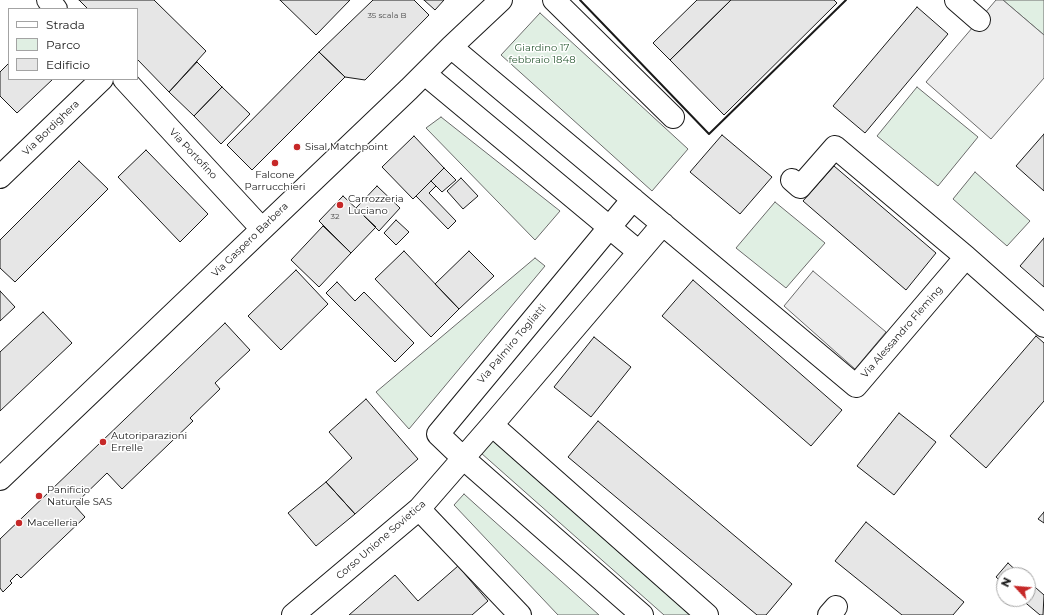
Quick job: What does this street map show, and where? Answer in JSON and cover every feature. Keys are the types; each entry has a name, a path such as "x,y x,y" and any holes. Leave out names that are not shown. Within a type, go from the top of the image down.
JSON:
{"street":[{"path":"48,0 55,8"},
{"name":"Via Gaspero Barbera","path":"0,479 501,0"},
{"path":"554,0 673,117"},
{"path":"962,2 979,20"},
{"path":"451,47 663,224 492,426 463,458"},
{"path":"425,74 639,252"},
{"name":"Via Bordighera","path":"0,176 101,80"},
{"name":"Via Portofino","path":"125,80 262,229"},
{"path":"792,180 800,186 834,147 966,257 1044,326"},
{"name":"Via Palmiro Togliatti","path":"633,199 438,434 463,458 642,615"},
{"name":"Via Alessandro Fleming","path":"663,224 856,386 966,257"},
{"path":"492,426 707,615"},
{"name":"Corso Unione Sovietica","path":"293,615 419,509 463,458"},
{"path":"419,509 520,615"}],"green space":[{"path":"1003,0 1044,0 1044,35"},
{"name":"Giardino 17 febbraio 1848","path":"540,13 688,149 652,191 501,55"},
{"path":"917,87 978,137 938,186 877,136"},
{"path":"441,117 560,211 535,240 426,128"},
{"path":"975,172 1030,221 1007,246 953,199"},
{"path":"775,202 825,243 786,288 736,248"},
{"path":"535,258 545,266 409,429 376,392"},
{"path":"492,440 690,615 664,615 481,453"},
{"path":"464,494 599,615 558,615 454,505"}],"shaded area":[{"path":"996,0 1003,0 1044,35 1044,78 991,139 926,82"},
{"path":"813,271 886,332 855,369 784,306"}],"building":[{"path":"79,0 154,0 206,51 169,92 138,60 138,8 87,8"},
{"path":"280,0 350,0 316,35"},
{"path":"373,0 414,0 429,15 365,80 345,77 319,52"},
{"path":"424,0 444,0 435,10"},
{"path":"697,0 731,0 670,60 653,43"},
{"path":"731,0 834,0 837,3 724,115 670,60"},
{"path":"917,7 948,34 865,133 833,106"},
{"path":"319,52 345,77 252,170 227,145"},
{"path":"197,62 222,87 194,116 169,92"},
{"path":"8,64 8,80 52,80 17,113 0,96 0,72"},
{"path":"222,87 250,114 221,144 194,116"},
{"path":"1044,134 1044,191 1016,166"},
{"path":"722,135 772,177 740,214 690,172"},
{"path":"414,136 444,168 413,199 382,167"},
{"path":"146,150 208,214 180,242 118,177"},
{"path":"79,161 108,189 15,282 0,268 0,240"},
{"path":"834,166 936,253 906,290 803,201"},
{"path":"444,168 456,180 442,192 431,181"},
{"path":"461,178 478,196 463,209 447,191"},
{"path":"431,181 436,186 429,193 456,221 448,229 416,196"},
{"path":"377,186 400,208 379,231 356,208"},
{"path":"343,196 376,227 351,253 319,221"},
{"path":"396,220 409,232 396,245 384,233"},
{"path":"323,226 351,253 319,287 291,260"},
{"path":"1044,238 1044,287 1020,266"},
{"path":"404,251 459,309 431,337 375,279"},
{"path":"469,251 494,276 459,309 435,284"},
{"path":"296,270 328,304 281,350 248,316"},
{"path":"693,280 842,410 811,446 662,316"},
{"path":"337,282 355,301 364,292 414,343 395,362 326,293"},
{"path":"0,291 15,307 0,321"},
{"path":"43,312 72,343 0,411 0,352"},
{"path":"225,323 250,350 215,383 220,389 190,418 193,421 122,489 107,473 74,505 85,517 21,578 17,574 10,581 12,583 3,592 0,588 0,539"},
{"path":"1036,336 1044,343 1044,401 986,468 950,436"},
{"path":"594,337 631,367 591,417 554,387"},
{"path":"366,399 418,459 355,514 326,482 352,458 329,432"},
{"path":"899,413 936,442 894,495 857,466"},
{"path":"598,421 792,584 766,615 757,615 568,457"},
{"path":"326,482 355,514 316,546 288,513"},
{"path":"1044,512 1044,523 1038,519"},
{"path":"866,522 964,602 953,615 902,615 835,561"},
{"path":"1008,563 1012,567 1005,567"},
{"path":"458,566 488,601 472,615 349,615 395,575 418,601"},
{"path":"1036,588 1044,595 1043,615 1040,615 1030,607 1036,607"}],"wall":[{"path":"580,0 709,134 846,0"}],"place":[{"name":"Sisal Matchpoint","path":"297,147"},
{"name":"Falcone Parrucchieri","path":"275,163"},
{"name":"Carrozzeria Luciano","path":"340,205"},
{"name":"Autoriparazioni Errelle","path":"103,442"},
{"name":"Panificio Naturale SAS","path":"39,496"},
{"name":"Macelleria","path":"19,523"}]}
